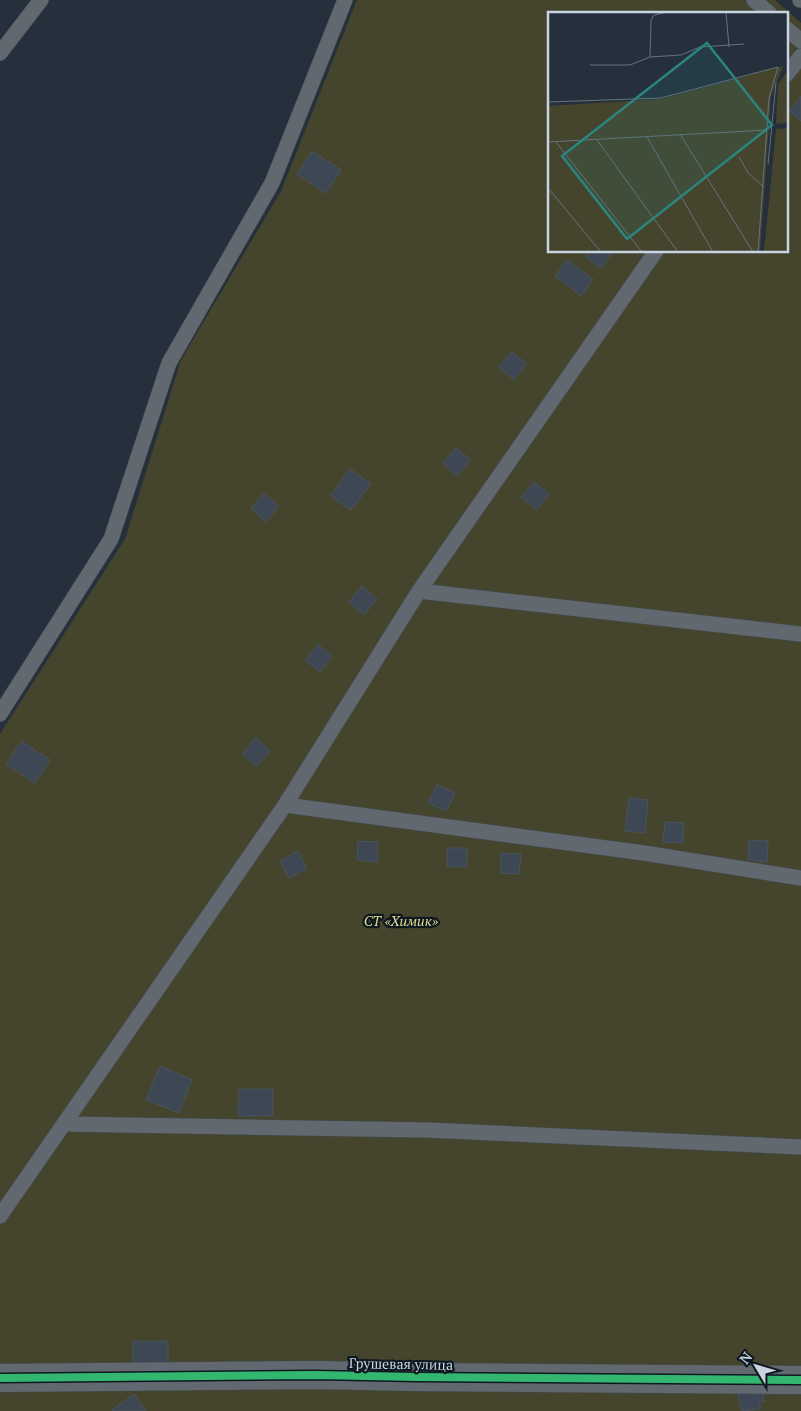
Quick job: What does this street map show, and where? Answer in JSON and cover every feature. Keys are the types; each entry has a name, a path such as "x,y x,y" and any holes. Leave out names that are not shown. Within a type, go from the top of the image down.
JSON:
{"street":[{"name":"Грушевая улица","path":"0,1378 316,1375 801,1380"}],"lane":[{"path":"0,53 41,0"},
{"path":"0,714 111,539 169,363 272,183 345,0"},
{"path":"754,0 768,12"},
{"path":"788,30 801,41"},
{"path":"788,73 801,56"},
{"path":"0,1216 285,805 419,591 655,252"},
{"path":"419,591 801,634"},
{"path":"285,805 644,853 801,878"},
{"path":"64,1124 427,1130 801,1148"}],"green space":[{"name":"СТ «Химик»","path":"357,0 775,0 801,23 801,1411 0,1411 0,734 125,539 181,360 281,191"}],"building":[{"path":"801,96 801,121 789,111"},
{"path":"312,151 341,170 326,193 297,174"},
{"path":"589,252 613,252 601,268 586,257"},
{"path":"567,260 593,279 581,296 555,276"},
{"path":"512,352 527,364 514,380 499,367"},
{"path":"456,448 471,460 457,476 443,463"},
{"path":"350,469 371,484 351,510 330,496"},
{"path":"534,482 549,494 536,510 521,497"},
{"path":"264,493 279,506 266,522 251,509"},
{"path":"362,586 377,599 364,615 349,602"},
{"path":"318,644 332,657 320,672 305,660"},
{"path":"256,738 270,751 257,766 242,754"},
{"path":"21,741 50,760 35,783 6,764"},
{"path":"437,785 455,793 446,811 428,803"},
{"path":"629,798 648,800 645,833 625,831"},
{"path":"665,822 684,823 683,843 663,842"},
{"path":"749,840 768,841 767,862 748,860"},
{"path":"358,841 378,842 377,862 357,860"},
{"path":"447,848 467,848 467,867 447,867"},
{"path":"298,851 307,868 289,878 280,861"},
{"path":"501,853 521,854 519,874 501,873"},
{"path":"160,1066 192,1080 179,1113 146,1100"},
{"path":"239,1089 273,1089 273,1116 238,1116"},
{"path":"133,1341 168,1341 168,1368 133,1368"},
{"path":"760,1383 764,1401 759,1403 761,1409 742,1411 736,1389"},
{"path":"134,1394 146,1411 112,1410"}],"cycle path":[{"path":"0,1378 316,1375 801,1380"}]}
